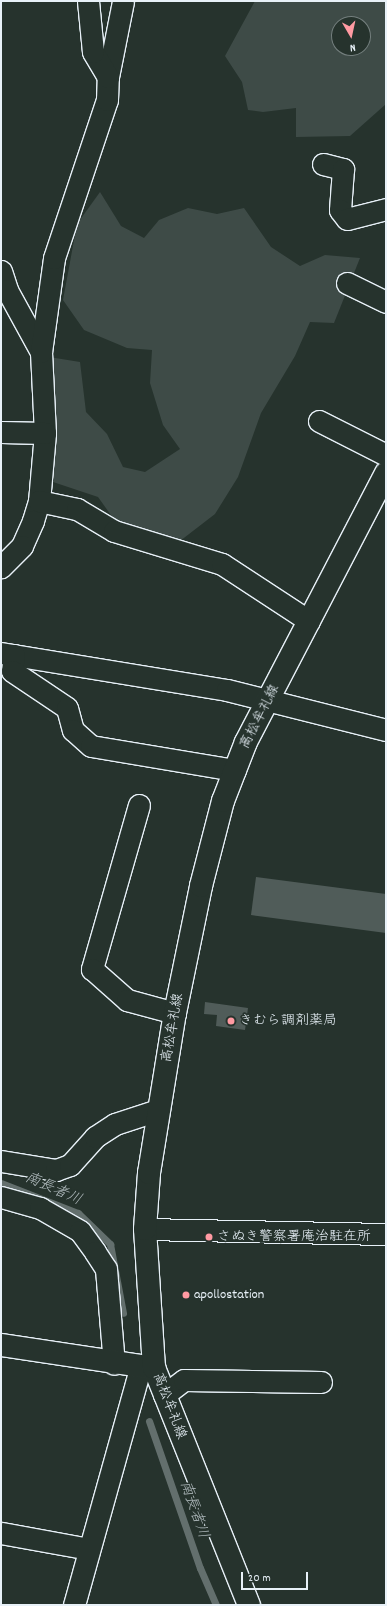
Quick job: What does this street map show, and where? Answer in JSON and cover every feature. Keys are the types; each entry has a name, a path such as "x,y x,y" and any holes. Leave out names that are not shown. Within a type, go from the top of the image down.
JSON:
{"main road":[{"name":"高松牟礼線","path":"250,1605 164,1395 147,1368 145,1229 158,1110 175,1013 201,886 223,801 235,770 270,698 386,473"},
{"path":"1,1345 147,1368"}],"street":[{"path":"88,1 93,52 108,77"},
{"path":"1,567 22,546 39,501 45,433 41,352 54,258 92,151 107,100 108,77 123,1"},
{"path":"323,164 343,169 340,210 346,219 386,209"},
{"path":"1,271 7,290 41,352"},
{"path":"347,283 386,302"},
{"path":"319,421 386,455"},
{"path":"1,432 45,433"},
{"path":"39,501 77,509 114,531 222,564 309,621"},
{"path":"235,770 91,746 74,730 67,708 12,672 7,654 270,698 386,730"},
{"path":"139,805 92,969 127,1000 175,1013"},
{"path":"1,1161 56,1170 70,1165 94,1137 115,1124 158,1110"},
{"path":"1,1198 40,1208 80,1231 95,1252 106,1269 114,1364"},
{"path":"145,1229 386,1234"},
{"path":"74,1605 89,1549 147,1368"},
{"path":"164,1395 184,1380 321,1382"},
{"path":"1,1532 89,1549"}],"shaded area":[{"path":"255,1 386,1 386,104 350,136 296,137 296,108 263,112 248,110 242,82 225,56"},
{"path":"100,192 121,226 144,238 159,220 188,208 217,214 244,208 271,247 300,266 325,255 360,258 334,323 310,322 295,356 261,413 238,477 215,514 180,541 118,525 98,497 53,482 55,430 49,357 80,362 86,412 107,434 123,467 145,472 180,449 163,425 150,383 152,350 127,348 84,330 63,300 77,224"}],"building":[{"path":"256,877 386,894 386,933 251,915"},
{"name":"きむら調剤薬局","path":"205,1002 248,1008 245,1030 216,1026 217,1015 204,1014"}],"waterway":[{"name":"南長者川","path":"1,1183 78,1213 110,1244 123,1313"},
{"name":"南長者川","path":"149,1421 200,1568 216,1605"}],"place":[{"name":"きむら調剤薬局","path":"231,1021"},
{"name":"さぬき警察署庵治駐在所","path":"209,1237"},
{"name":"apollostation","path":"186,1295"}]}
